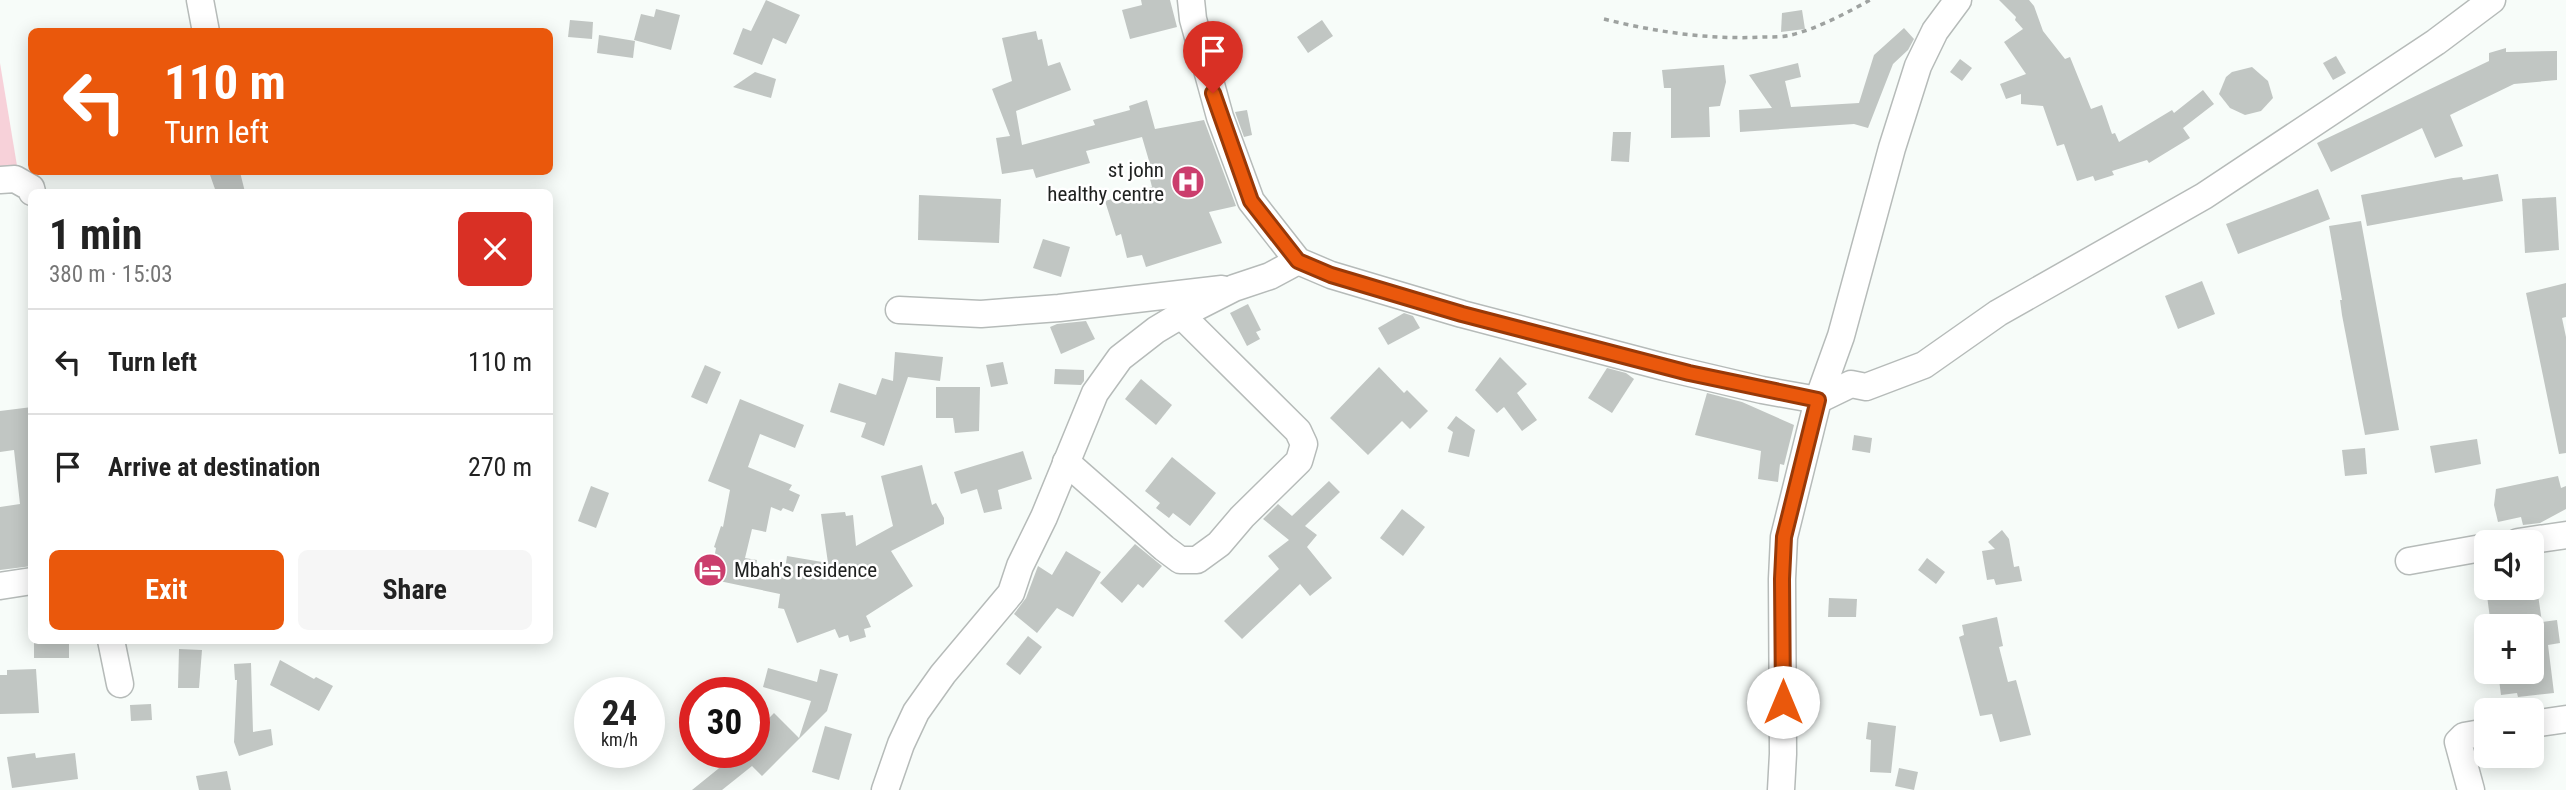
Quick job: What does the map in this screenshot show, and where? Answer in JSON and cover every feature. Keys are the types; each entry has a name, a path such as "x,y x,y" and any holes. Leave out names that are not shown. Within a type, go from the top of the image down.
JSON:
{"street":[{"path":"200,0 205,28"},
{"path":"1191,0 1193,19 1220,117 1251,201 1298,261 1331,275 1462,314 1689,373 1818,400 1851,384 1866,387 1924,365 1998,313 2052,280 2204,195 2437,42 2492,0"},
{"path":"1781,790 1784,537 1818,400 1849,311 1892,148 1917,66 1935,31 1958,0"},
{"path":"0,180 15,179 31,189"},
{"path":"885,790 901,744 916,712 943,674 1011,593 1020,566 1044,517 1095,393 1121,358 1156,330 1181,315 1234,288 1270,276 1298,261"},
{"path":"899,310 981,314 1059,309 1234,288"},
{"path":"1066,463 1180,560 1197,560 1219,544 1242,517 1299,461 1304,444 1298,431 1181,315"},
{"path":"2544,542 2565,542"},
{"path":"2409,561 2474,550"},
{"path":"0,586 28,582"},
{"path":"112,644 120,684"},
{"path":"2544,722 2566,719"},
{"path":"2471,790 2458,742 2464,736 2474,734"}],"path":[{"path":"1604,19 1640,28 1699,36 1791,36 1849,12 1870,0"}],"shaded area":[{"path":"0,63 21,190 0,189"}],"building":[{"path":"766,0 800,15 786,44 773,38 762,65 733,54 743,28 751,31"},
{"path":"1141,0 1170,0 1177,27 1130,39 1122,10 1142,5"},
{"path":"1999,0 2029,0 2043,31 2065,59 2070,57 2091,109 2102,105 2112,134 2115,133 2119,142 2172,110 2174,113 2203,90 2214,104 2183,128 2190,138 2149,163 2147,160 2112,171 2114,175 2095,181 2093,176 2077,181 2064,144 2057,146 2043,106 2021,104 2021,94 2006,99 2000,84 2026,74 2004,42 2023,29 2015,20 2016,17"},
{"path":"656,9 680,15 671,50 634,40 641,14 654,17"},
{"path":"1802,10 1805,29 1781,32 1782,13"},
{"path":"570,20 593,22 592,39 568,37"},
{"path":"1322,20 1333,36 1308,53 1297,37"},
{"path":"1904,28 1914,39 1908,50 1893,64 1868,128 1854,124 1740,132 1739,110 1772,108 1749,75 1798,63 1801,77 1785,81 1791,107 1859,103 1874,55"},
{"path":"1036,31 1038,40 1042,39 1048,66 1060,62 1071,90 1016,111 1022,145 1095,125 1093,120 1130,110 1129,106 1147,100 1155,129 1204,120 1236,206 1209,212 1222,243 1146,267 1142,255 1127,258 1121,234 1116,236 1105,201 1152,187 1150,179 1154,178 1142,137 1086,151 1090,163 1036,178 1033,169 1002,174 996,138 1010,136 992,89 1012,81 1002,38"},
{"path":"599,35 635,41 633,58 597,53"},
{"path":"2506,48 2506,52 2557,51 2557,80 2514,84 2450,115 2463,146 2435,158 2422,128 2331,172 2317,143 2489,61 2489,53"},
{"path":"2336,56 2346,73 2333,80 2323,63"},
{"path":"1960,59 1972,68 1962,81 1950,72"},
{"path":"1724,65 1726,82 1720,106 1709,107 1710,137 1671,138 1671,88 1664,88 1662,70"},
{"path":"2252,67 2268,81 2273,98 2261,111 2245,115 2230,108 2219,94 2226,77 2232,72"},
{"path":"755,72 776,79 771,98 733,87"},
{"path":"1247,110 1252,135 1244,137 1235,112"},
{"path":"1613,132 1631,132 1629,162 1611,161"},
{"path":"2498,174 2503,201 2367,226 2361,195 2453,178 2462,177 2463,180"},
{"path":"210,175 241,175 244,189 215,189"},
{"path":"2318,189 2330,219 2238,254 2226,224"},
{"path":"919,195 1001,199 999,243 918,240"},
{"path":"2556,197 2559,250 2525,253 2522,199"},
{"path":"2361,221 2399,430 2365,435 2342,315 2342,300 2329,226"},
{"path":"1043,239 1070,247 1061,277 1033,268"},
{"path":"2202,281 2215,314 2178,329 2165,296"},
{"path":"2566,283 2566,317 2562,318 2566,337 2566,453 2559,454 2526,293"},
{"path":"1248,304 1261,330 1256,332 1260,339 1247,346 1230,313"},
{"path":"1404,313 1413,316 1420,328 1388,345 1378,328"},
{"path":"1086,321 1095,339 1061,354 1050,327"},
{"path":"895,352 943,357 940,381 908,377 884,446 861,437 866,423 830,412 839,383 876,395 882,378 893,381"},
{"path":"1500,357 1527,384 1517,393 1537,420 1522,431 1504,407 1497,413 1475,390"},
{"path":"1003,362 1008,384 991,387 986,365"},
{"path":"705,365 721,372 707,404 691,397"},
{"path":"1379,367 1404,393 1407,390 1428,411 1410,429 1402,421 1368,455 1330,418"},
{"path":"1607,368 1626,373 1634,379 1612,413 1588,398"},
{"path":"1055,369 1084,370 1084,381 1081,385 1054,384"},
{"path":"1141,379 1172,405 1156,425 1125,399"},
{"path":"936,387 980,387 979,431 955,433 953,418 936,418"},
{"path":"1707,393 1742,402 1794,425 1784,465 1780,464 1778,482 1758,479 1761,451 1695,435"},
{"path":"740,399 804,425 795,448 760,434 748,467 792,485 789,490 800,495 793,512 771,507 766,532 752,529 745,558 757,560 755,571 784,577 787,556 828,563 821,514 845,512 846,516 853,515 856,546 893,526 881,476 922,465 932,505 936,503 944,518 944,524 891,551 913,586 866,616 871,627 864,629 866,637 850,642 848,635 839,638 835,629 797,643 784,609 778,608 780,594 710,579 716,548 714,547 721,526 723,527 730,490 708,481"},
{"path":"28,408 28,566 0,570 0,507 20,504 14,450 0,452 0,411"},
{"path":"1456,416 1475,430 1469,457 1448,452 1453,432 1447,428"},
{"path":"1854,435 1872,438 1870,453 1852,450"},
{"path":"2477,439 2481,464 2435,473 2430,446"},
{"path":"2365,448 2367,474 2345,476 2342,450"},
{"path":"1023,451 1032,479 998,490 1002,509 984,513 977,489 961,494 954,472"},
{"path":"1172,457 1216,493 1190,526 1173,513 1169,518 1156,508 1160,503 1145,491"},
{"path":"2558,476 2561,488 2566,486 2566,509 2540,523 2523,525 2521,517 2498,522 2494,505 2496,489"},
{"path":"1329,481 1340,492 1305,526 1317,535 1307,547 1332,578 1310,596 1300,584 1242,639 1224,621 1279,569 1268,556 1289,540 1263,519 1278,504 1292,516"},
{"path":"591,486 609,493 596,528 578,521"},
{"path":"1402,509 1425,527 1403,556 1380,538"},
{"path":"2002,530 2009,539 2014,567 2019,566 2022,581 1996,585 1994,579 1987,580 1982,551 1995,549 1988,542"},
{"path":"1135,544 1162,566 1143,588 1138,584 1122,603 1100,583"},
{"path":"1066,551 1101,572 1073,617 1057,608 1037,633 1014,614 1026,598 1038,566 1052,575"},
{"path":"1927,558 1945,572 1936,584 1918,570"},
{"path":"1829,598 1857,599 1856,617 1828,617"},
{"path":"2488,600 2539,600 2541,614 2489,614"},
{"path":"1997,617 2003,646 1999,647 2008,682 2016,680 2031,735 2000,742 1992,714 1980,716 1959,637 1964,635 1962,625"},
{"path":"2557,620 2560,643 2548,645 2554,693 2518,697 2517,693 2501,695 2500,684 2544,684 2544,622"},
{"path":"1028,636 1042,647 1020,675 1006,664"},
{"path":"34,644 69,644 69,658 34,658"},
{"path":"179,649 202,650 199,688 178,688"},
{"path":"280,660 333,686 319,711 270,685"},
{"path":"251,663 253,732 271,729 273,745 239,756 234,742 237,680 234,664"},
{"path":"768,668 817,682 820,669 838,674 827,711 770,768 770,717 774,713 799,738 811,701 770,689 770,677 766,677"},
{"path":"36,669 39,713 0,714 0,675 7,675 7,670"},
{"path":"151,704 152,720 131,721 130,705"},
{"path":"1868,722 1896,726 1891,773 1870,772 1871,740 1866,739"},
{"path":"825,726 852,734 839,780 812,772"},
{"path":"35,753 36,758 75,753 78,779 12,788 7,757"},
{"path":"719,768 750,768 722,790 692,790"},
{"path":"754,768 770,768 762,776"},
{"path":"1899,768 1918,772 1914,790 1895,786"},
{"path":"227,771 231,790 199,790 196,776"}],"place":[{"name":"st john healthy centre","path":"1188,182"},
{"name":"Mbah's residence","path":"710,570"}],"route":[{"path":"1213,93 1251,201 1298,261 1331,275 1462,314 1689,373 1818,400 1784,537 1783,702"}]}
